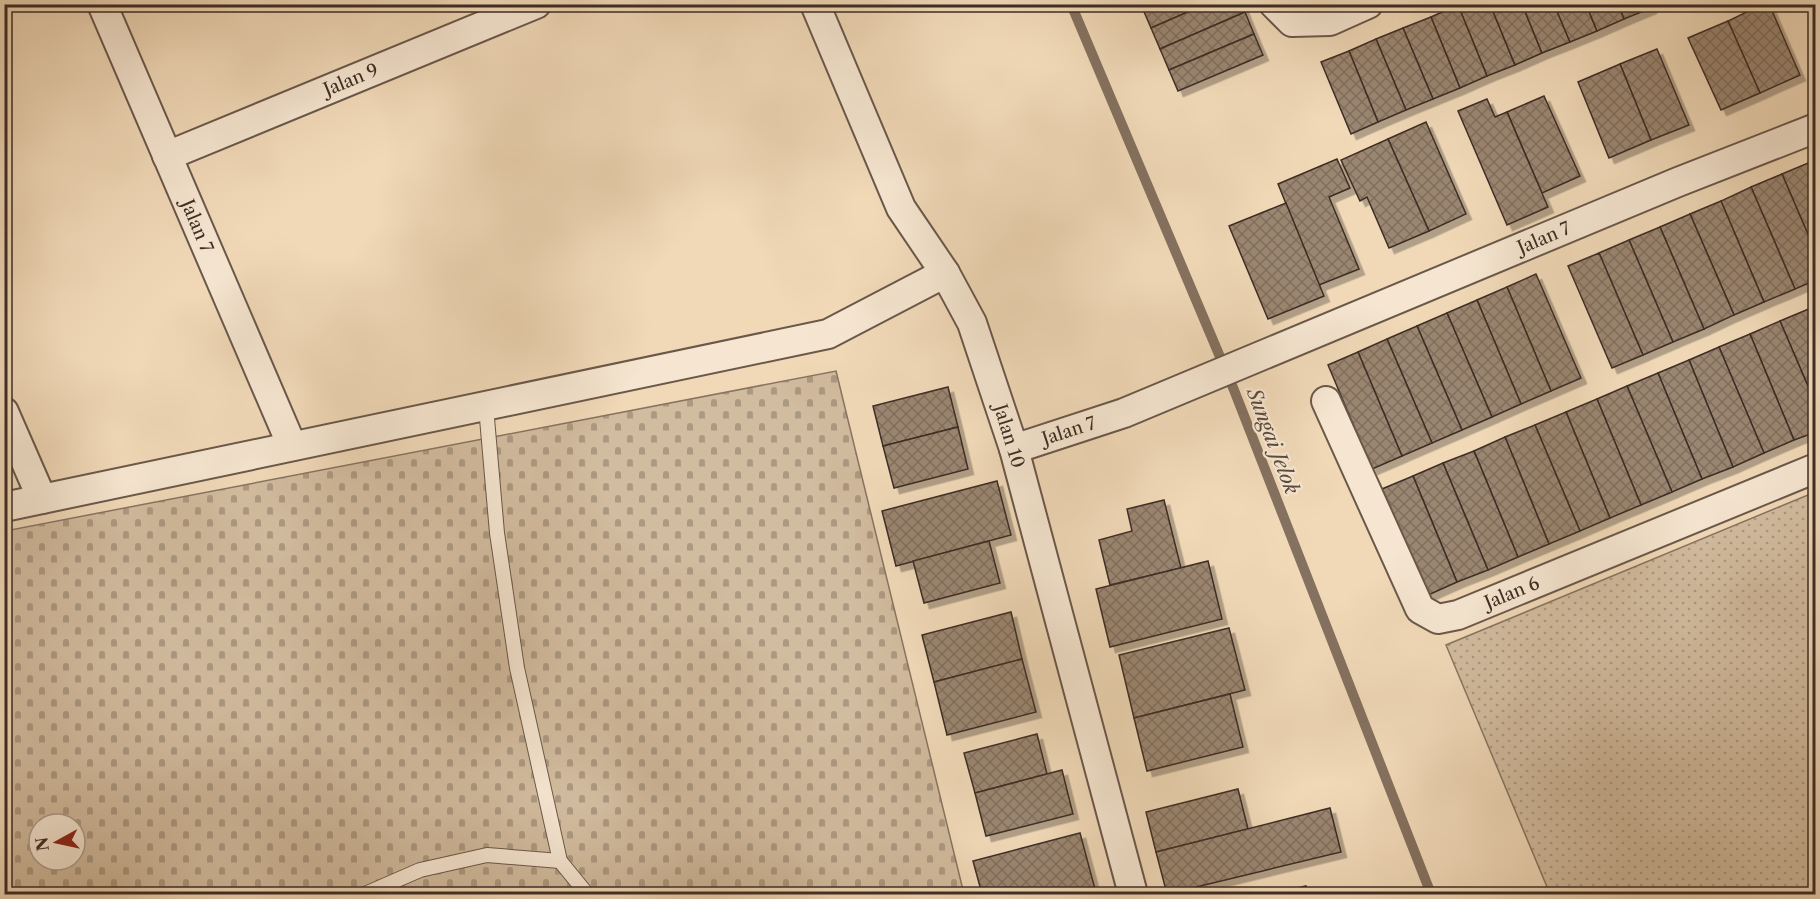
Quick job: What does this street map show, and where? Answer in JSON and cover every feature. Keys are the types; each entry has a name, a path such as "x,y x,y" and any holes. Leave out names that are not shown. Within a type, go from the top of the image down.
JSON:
{"street":[{"name":"Jalan 7","path":"102,4 292,446"},
{"name":"Jalan 9","path":"167,156 536,4"},
{"name":"Jalan 10","path":"815,4 901,208 945,273 972,323 1014,449 1133,894"},
{"path":"1274,4 1292,22 1330,21 1368,4"},
{"name":"Jalan 7","path":"1014,449 1124,413 1667,186 1815,128"},
{"path":"4,507 828,334 945,273"},
{"name":"Jalan 6","path":"1326,401 1420,609 1438,619 1458,615 1815,468"},
{"path":"4,412 42,499"}],"lane":[{"path":"486,407 497,533 518,668 560,861 587,894"},
{"path":"365,894 420,870 487,855 560,861"}],"green space":[{"path":"836,371 964,894 5,894 5,531"},
{"path":"1815,492 1815,894 1550,894 1446,645"}],"building":[{"path":"1148,4 1206,4 1151,28 1142,7"},
{"path":"1206,4 1242,4 1245,12 1160,49 1151,28"},
{"path":"1490,4 1515,65 1487,76 1458,5"},
{"path":"1490,4 1522,4 1542,53 1515,65"},
{"path":"1522,4 1554,4 1570,42 1542,53"},
{"path":"1554,4 1586,4 1597,31 1570,42"},
{"path":"1586,4 1618,4 1624,19 1597,31"},
{"path":"1618,4 1650,4 1651,8 1624,19"},
{"path":"1763,4 1769,4 1800,75 1760,93 1728,21"},
{"path":"1807,4 1816,4 1816,25"},
{"path":"1458,5 1487,76 1460,88 1431,17"},
{"path":"1245,12 1254,34 1169,70 1160,49"},
{"path":"1431,17 1460,88 1433,99 1403,28"},
{"path":"1728,21 1760,93 1721,110 1688,38"},
{"path":"1403,28 1433,99 1406,110 1376,39"},
{"path":"1254,34 1263,55 1178,91 1169,70"},
{"path":"1376,39 1406,110 1378,122 1349,51"},
{"path":"1657,49 1689,125 1651,140 1620,64"},
{"path":"1349,51 1378,122 1351,134 1321,62"},
{"path":"1620,64 1651,140 1609,158 1578,82"},
{"path":"1544,96 1580,176 1542,193 1507,112"},
{"path":"1487,99 1495,117 1507,112 1548,207 1507,225 1458,111"},
{"path":"1426,122 1466,214 1429,231 1388,139"},
{"path":"1388,139 1429,231 1389,248 1367,197 1360,201 1341,160"},
{"path":"1337,159 1350,188 1329,197 1359,269 1319,285 1278,184"},
{"path":"1813,161 1816,168 1816,253 1782,174"},
{"path":"1782,174 1816,253 1816,280 1795,289 1751,187"},
{"path":"1751,187 1795,289 1764,302 1721,201"},
{"path":"1721,201 1764,302 1734,315 1690,214"},
{"path":"1286,203 1324,296 1268,319 1229,226"},
{"path":"1690,214 1734,315 1704,329 1660,227"},
{"path":"1660,227 1704,329 1673,342 1629,240"},
{"path":"1629,240 1673,342 1643,355 1599,253"},
{"path":"1599,253 1643,355 1612,368 1568,266"},
{"path":"1536,274 1581,378 1551,391 1507,287"},
{"path":"1507,287 1551,391 1521,404 1477,300"},
{"path":"1477,300 1521,404 1492,417 1447,313"},
{"path":"1811,308 1816,318 1816,405 1780,321"},
{"path":"1447,313 1492,417 1462,430 1417,326"},
{"path":"1780,321 1816,405 1816,432 1794,440 1750,334"},
{"path":"1417,326 1462,430 1432,443 1387,339"},
{"path":"1750,334 1794,440 1764,453 1719,347"},
{"path":"1387,339 1432,443 1402,456 1358,352"},
{"path":"1719,347 1764,453 1733,467 1689,360"},
{"path":"1358,352 1402,456 1372,469 1328,365"},
{"path":"1689,360 1733,467 1702,479 1658,373"},
{"path":"1658,373 1702,479 1672,492 1627,386"},
{"path":"1627,386 1672,492 1641,505 1597,399"},
{"path":"948,387 958,427 883,446 873,406"},
{"path":"1597,399 1641,505 1610,518 1566,412"},
{"path":"1566,412 1610,518 1580,531 1535,425"},
{"path":"1535,425 1580,531 1549,544 1505,437"},
{"path":"958,427 968,469 894,488 883,446"},
{"path":"1505,437 1549,544 1518,557 1474,451"},
{"path":"1474,451 1518,557 1488,570 1443,463"},
{"path":"1443,463 1488,570 1457,582 1413,476"},
{"path":"1413,476 1457,582 1426,596 1382,489"},
{"path":"997,481 1011,535 896,566 882,511"},
{"path":"1164,500 1181,568 1110,585 1099,540 1132,531 1127,509"},
{"path":"989,541 1000,583 924,603 913,561"},
{"path":"1208,561 1222,619 1110,647 1096,589"},
{"path":"1011,612 1022,659 934,682 922,635"},
{"path":"1229,628 1245,690 1134,718 1119,655"},
{"path":"1022,659 1036,712 947,735 934,682"},
{"path":"1230,694 1243,747 1147,771 1134,718"},
{"path":"1037,734 1047,774 975,793 964,753"},
{"path":"1062,770 1073,814 986,836 975,793"},
{"path":"1238,789 1248,829 1156,852 1146,812"},
{"path":"1330,808 1341,852 1167,894 1156,852"},
{"path":"1080,833 1095,889 1076,894 982,894 973,861"},
{"path":"1306,886 1309,894 1272,894"}],"waterway":[{"name":"Sungai Jelok","path":"1071,4 1234,390 1431,894"}]}
